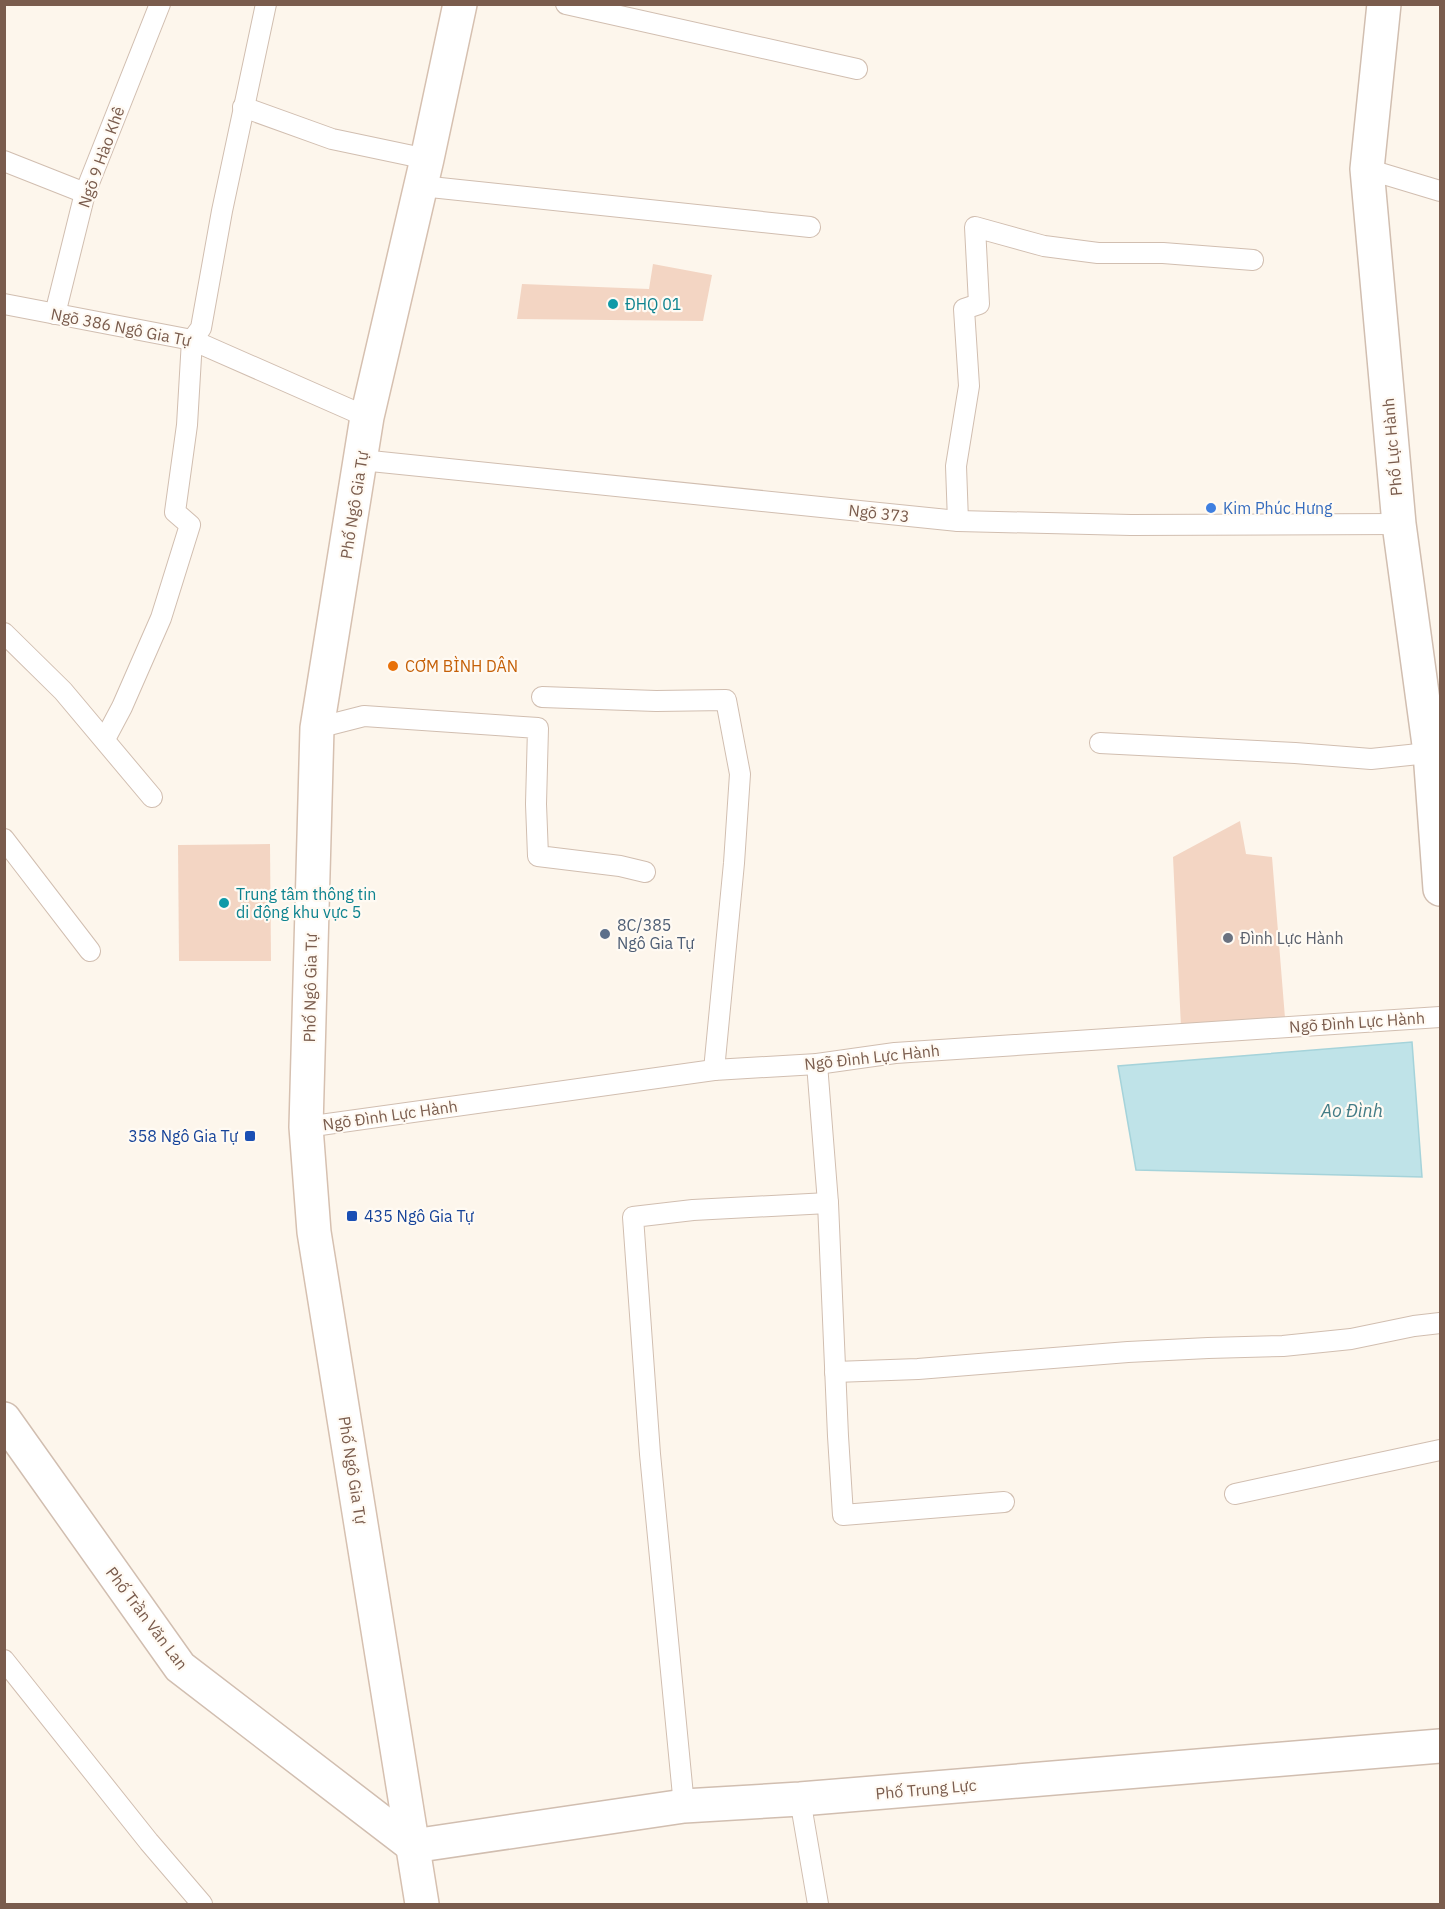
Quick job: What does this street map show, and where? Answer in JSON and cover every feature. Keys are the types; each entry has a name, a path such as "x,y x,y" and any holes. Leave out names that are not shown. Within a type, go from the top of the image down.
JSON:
{"street":[{"name":"Phố Ngô Gia Tự","path":"422,1905 314,1232 306,1127 317,728 368,417 460,4"},
{"name":"Phố Lực Hành","path":"1384,4 1367,169 1400,524 1435,752 1440,889"},
{"name":"Phố Trần Văn Lan","path":"4,1419 180,1667 413,1846"},
{"name":"Phố Trung Lực","path":"413,1846 684,1806 800,1799 1440,1746"}],"lane":[{"name":"Ngõ 9 Hào Khê","path":"55,314 85,193 160,4"},
{"path":"105,739 122,707 161,618 190,525 175,512 187,425 192,340 201,328 243,106 266,4"},
{"path":"566,4 856,69"},
{"path":"243,106 424,172 810,227"},
{"path":"4,161 85,193"},
{"path":"1367,169 1440,191"},
{"path":"958,521 956,466 969,386 964,309 979,304 975,227 1044,246 1098,253 1163,253 1253,260"},
{"name":"Ngõ 386 Ngô Gia Tự","path":"4,304 192,340 368,417"},
{"name":"Ngõ 373","path":"362,460 958,521 1131,525 1400,524"},
{"path":"4,633 63,690 152,797"},
{"path":"542,697 656,701 726,700 740,774 734,863 714,1070"},
{"path":"317,728 364,716 424,722 538,728 536,804 538,856 620,866 645,872"},
{"path":"1100,743 1371,759 1435,752"},
{"path":"4,839 90,951"},
{"name":"Ngõ Đình Lực Hành","path":"306,1127 714,1070 817,1064 907,1052 1440,1017"},
{"path":"817,1064 828,1203 843,1515 1004,1502"},
{"path":"684,1806 650,1454 633,1217 693,1210 828,1203"},
{"path":"835,1372 918,1369 1140,1352 1283,1346 1351,1339 1440,1323"},
{"path":"1235,1494 1440,1450"},
{"path":"4,1660 202,1905"},
{"path":"800,1799 818,1905"}],"water":[{"name":"Ao Đình","path":"1412,1042 1422,1177 1136,1170 1118,1066"}],"building":[{"name":"ĐHQ 01","path":"653,264 712,275 703,321 517,319 522,284 649,289"},
{"name":"Đình Lực Hành","path":"1240,821 1246,854 1272,857 1285,1018 1181,1027 1173,857"},
{"name":"Trung tâm thông tin di động khu vực 5","path":"270,844 271,961 179,961 178,845"}],"place":[{"name":"ĐHQ 01","path":"613,304"},
{"name":"Kim Phúc Hưng","path":"1211,508"},
{"name":"CƠM BÌNH DÂN","path":"393,666"},
{"name":"Trung tâm thông tin di động khu vực 5","path":"224,903"},
{"name":"8C/385 Ngô Gia Tự","path":"605,934"},
{"name":"Đình Lực Hành","path":"1228,938"},
{"name":"358 Ngô Gia Tự","path":"250,1136"},
{"name":"435 Ngô Gia Tự","path":"352,1216"}]}
